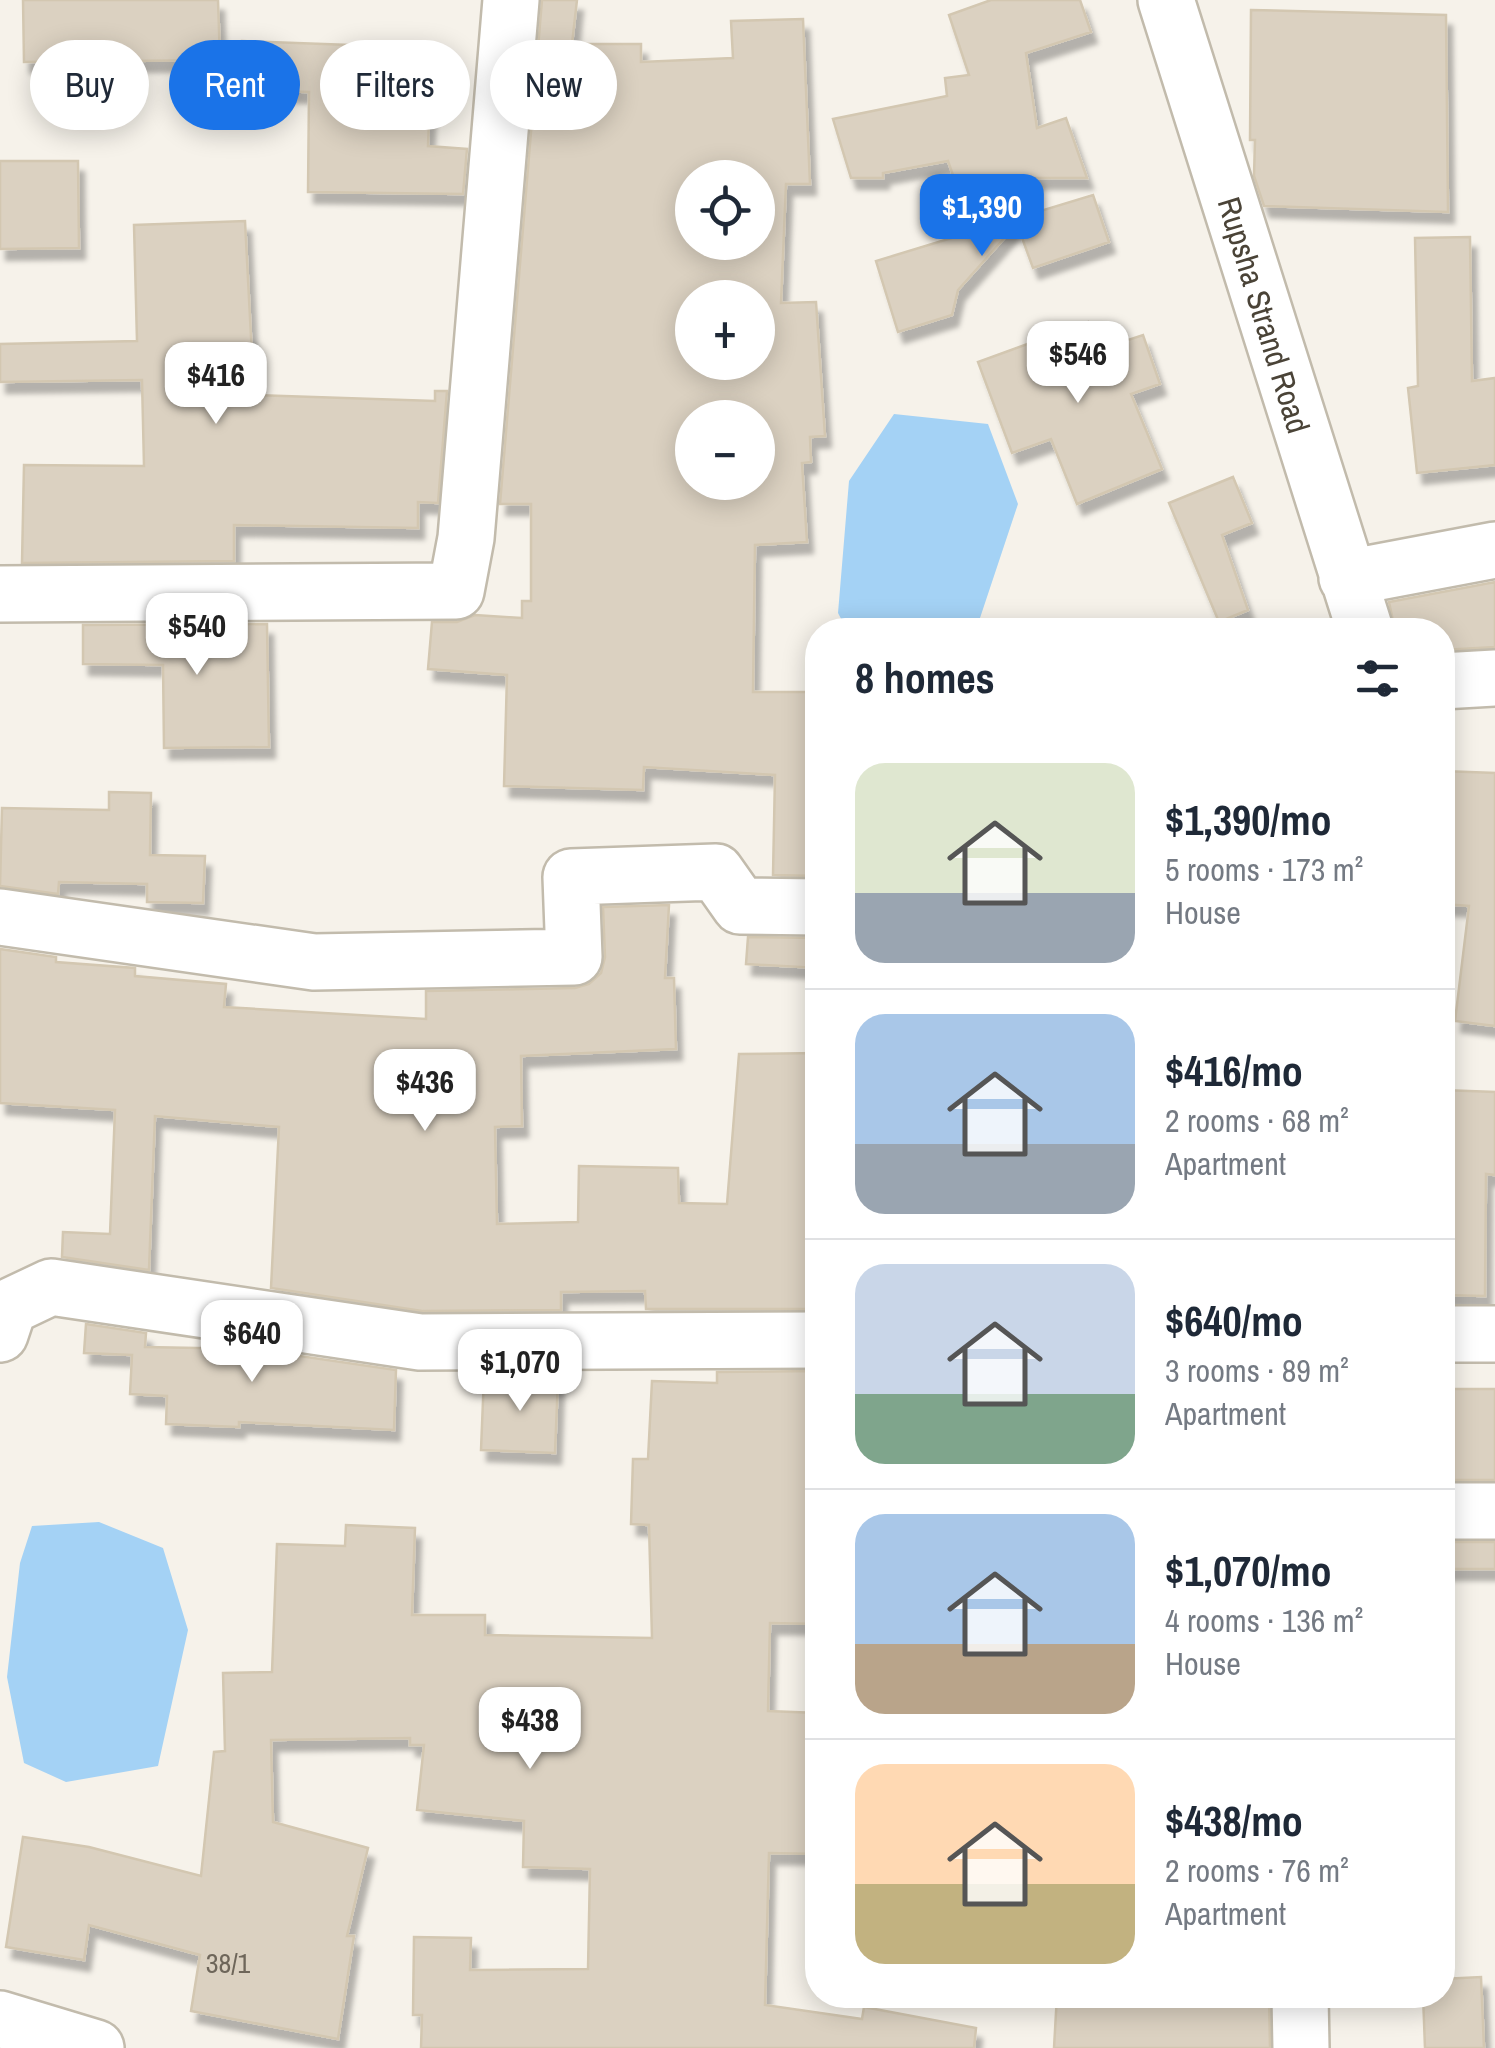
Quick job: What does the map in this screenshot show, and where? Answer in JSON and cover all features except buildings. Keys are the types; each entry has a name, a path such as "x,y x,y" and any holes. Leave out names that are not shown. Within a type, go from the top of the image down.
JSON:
{"street":[{"path":"0,594 456,591 466,538 511,0"},
{"name":"Rupsha Strand Road","path":"1166,0 1361,618"},
{"path":"1347,578 1495,550"},
{"path":"1455,680 1495,678"},
{"path":"0,916 314,962 574,958 570,877 716,872 740,906 805,908"},
{"path":"0,1334 9,1307 51,1288 420,1342 805,1340"},
{"path":"1455,1334 1495,1334"},
{"path":"1455,1511 1495,1511"},
{"path":"1300,2008 1301,2048"},
{"path":"0,2019 96,2048"}],"water":[{"path":"894,414 988,424 1018,504 980,618 841,618 849,481"},
{"path":"99,1522 163,1548 188,1630 158,1766 66,1782 24,1763 7,1677 20,1563 32,1526"}]}
